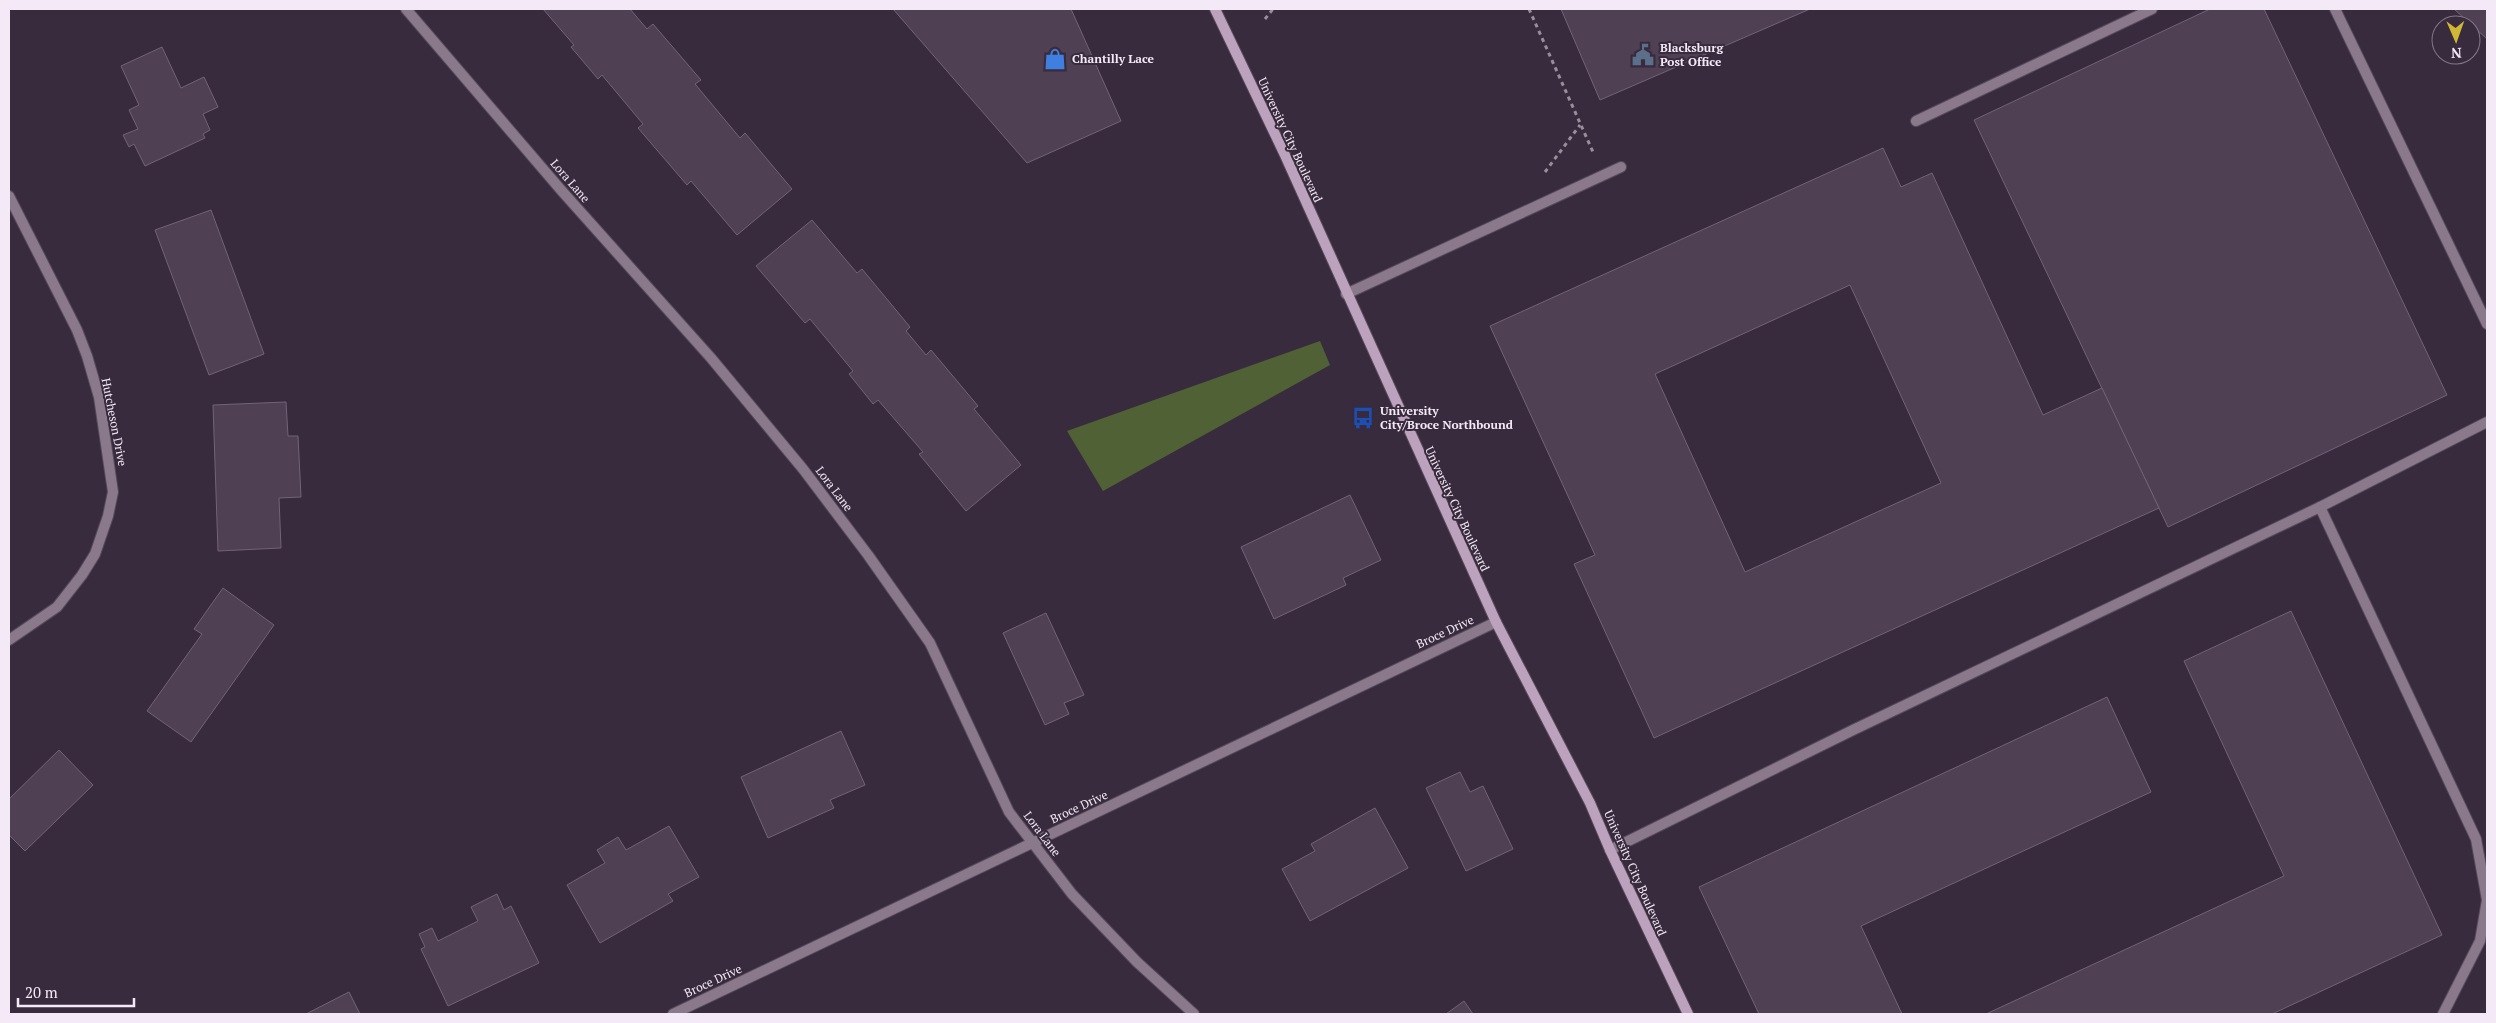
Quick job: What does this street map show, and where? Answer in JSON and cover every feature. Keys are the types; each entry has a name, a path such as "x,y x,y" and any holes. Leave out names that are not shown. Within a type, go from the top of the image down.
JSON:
{"main road":[{"name":"University City Boulevard","path":"1215,9 1284,153 1346,294 1496,622 1590,803 1610,850 1688,1014"}],"street":[{"name":"Lora Lane","path":"406,9 561,190 712,358 803,469 855,537 930,643 1009,812 1072,894 1137,962 1194,1014"},
{"path":"1916,121 2152,9"},
{"path":"2335,9 2487,324"},
{"path":"1346,294 1621,167"},
{"name":"Hutcheson Drive","path":"9,196 77,330 87,356 98,397 113,492 108,516 95,554 82,575 57,606 9,640"},
{"path":"1610,850 1853,730 2320,508 2487,422"},
{"path":"2320,508 2476,839 2487,900 2480,940 2443,1014"},
{"name":"Broce Drive","path":"673,1014 1496,622"}],"path":[{"path":"1265,19 1273,9"},
{"path":"1529,9 1604,176"},
{"path":"1549,168 1581,124"}],"green space":[{"path":"1320,341 1330,365 1103,491 1067,431"}],"building":[{"path":"543,9 630,9 647,29 653,24 701,80 695,84 740,138 745,133 792,189 737,235 691,181 687,185 638,128 643,124 602,75 598,79 571,47 574,45"},
{"path":"893,9 1071,9 1121,121 1027,163"},
{"name":"Blacksburg Post Office","path":"1561,9 1810,9 1600,100"},
{"path":"2210,9 2264,9 2447,395 2168,527 1974,120"},
{"path":"2454,9 2487,9 2487,39 2481,34 2481,15 2461,15"},
{"path":"162,47 181,88 204,77 218,107 203,114 210,130 203,134 205,138 145,166 134,144 129,147 123,135 138,129 129,110 139,105 121,66"},
{"path":"1883,148 1901,187 1932,173 2043,415 2102,388 2159,508 1654,738 1574,564 1595,555 1490,326","holes":["1850,285 1941,483 1745,572 1655,374"]},
{"path":"211,210 264,354 209,375 155,230"},
{"path":"812,220 857,273 862,269 910,327 906,331 926,355 931,350 978,406 974,409 1021,465 966,511 919,454 923,452 878,400 873,404 849,374 853,371 810,319 805,323 756,266"},
{"path":"286,402 288,436 298,436 301,497 279,498 281,548 218,551 213,405"},
{"path":"1350,495 1381,560 1343,578 1346,585 1274,619 1241,547"},
{"path":"223,588 274,625 191,742 147,711 202,634 194,629"},
{"path":"2291,611 2442,935 2272,1014 1986,1014 2284,876 2184,661"},
{"path":"1046,613 1084,695 1064,703 1069,714 1045,725 1003,633"},
{"path":"2107,697 2151,792 1861,926 1902,1014 1759,1014 1699,887"},
{"path":"841,731 865,785 830,800 834,808 768,838 741,777"},
{"path":"59,750 93,785 25,851 9,835 9,799"},
{"path":"1460,772 1470,792 1483,786 1513,849 1466,871 1426,788"},
{"path":"1375,808 1408,868 1310,921 1282,869 1315,851 1311,844"},
{"path":"669,826 699,877 668,894 673,901 600,943 567,885 605,863 597,850 618,837 626,850"},
{"path":"497,894 504,910 511,906 539,963 448,1006 421,949 425,947 419,934 432,928 438,941 478,921 471,907"},
{"path":"349,992 360,1014 306,1014"},
{"path":"1464,1001 1473,1014 1446,1014"}],"place":[{"name":"Blacksburg Post Office","path":"1643,55"},
{"name":"Chantilly Lace","path":"1055,59"},
{"name":"University City/Broce Northbound","path":"1363,418"}]}
